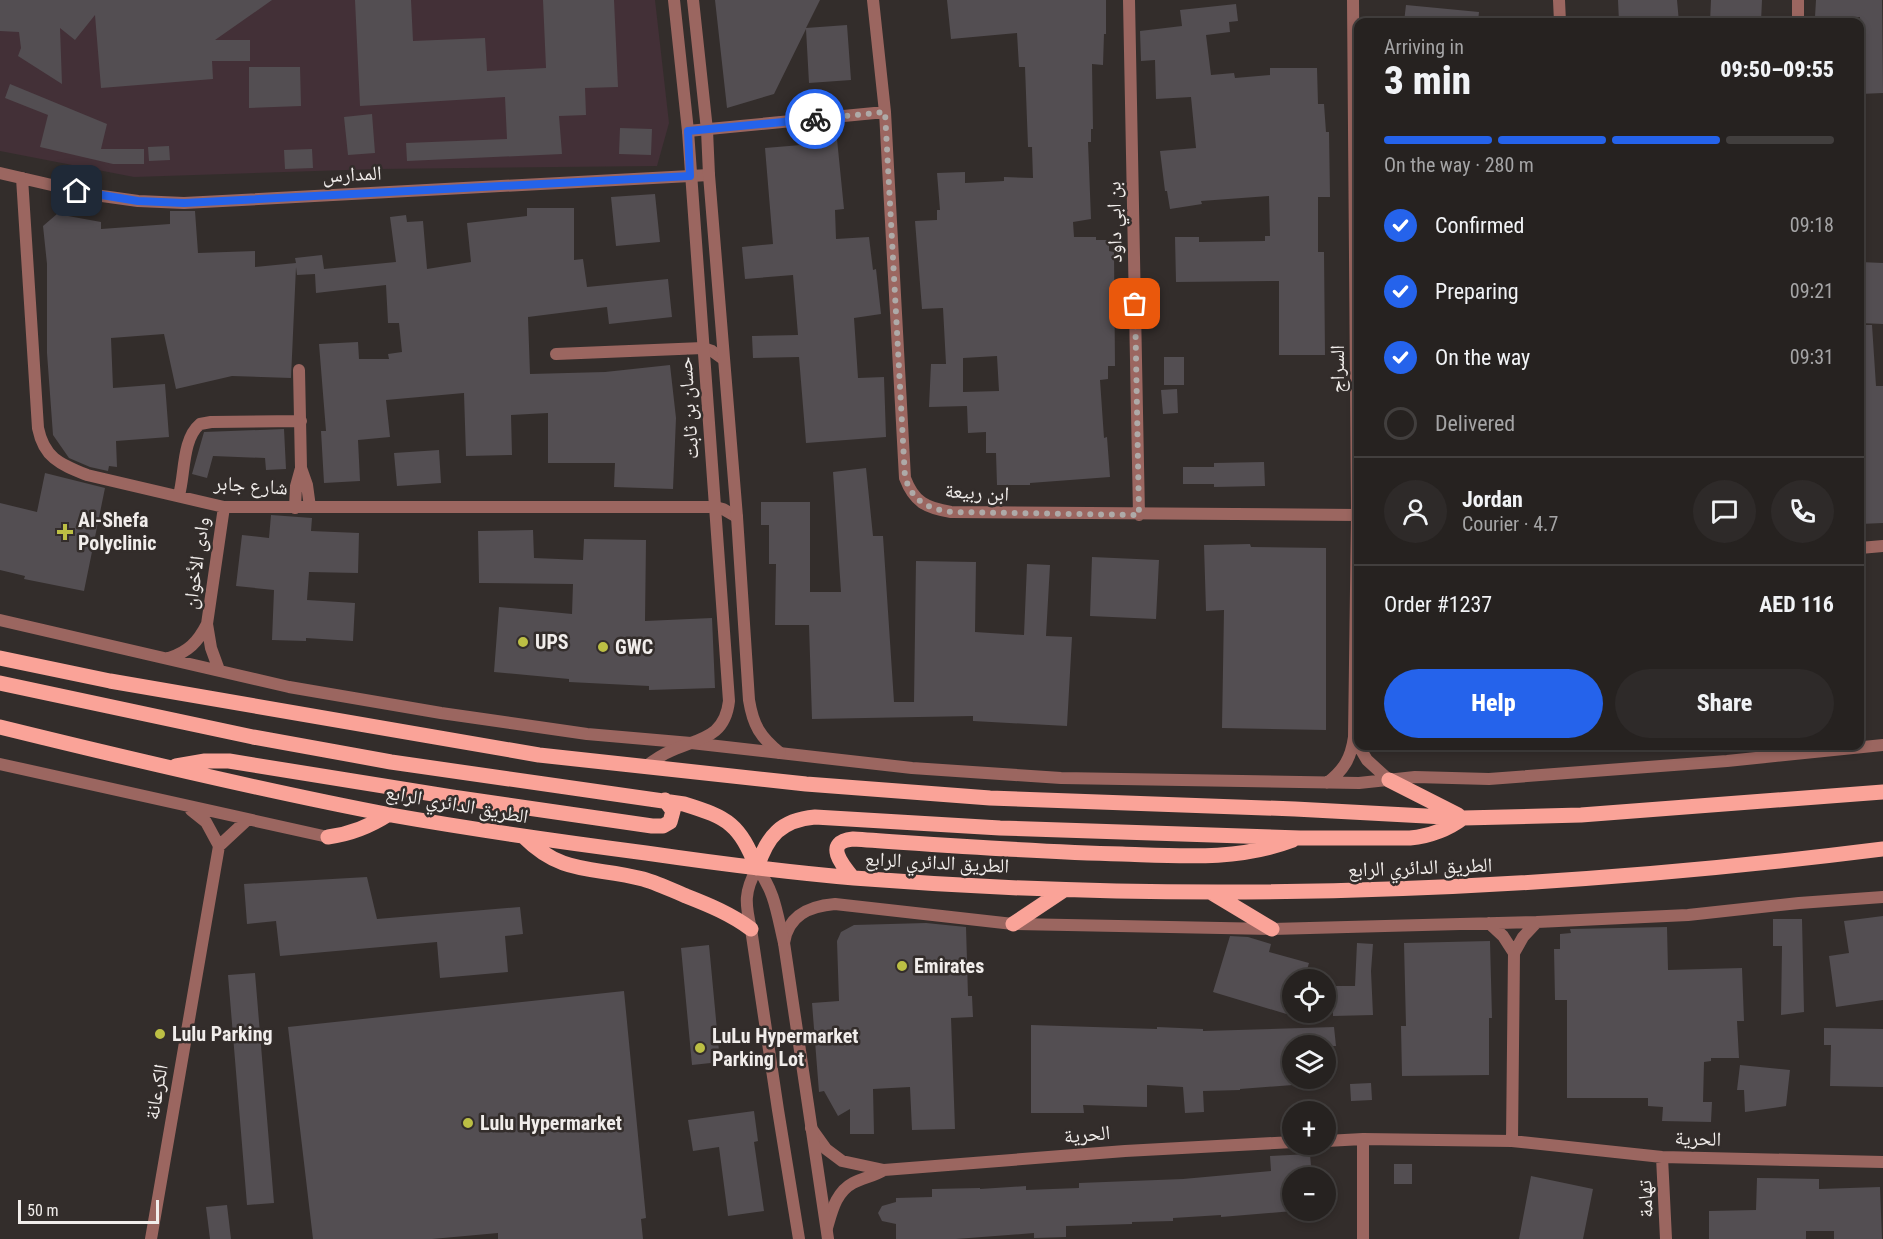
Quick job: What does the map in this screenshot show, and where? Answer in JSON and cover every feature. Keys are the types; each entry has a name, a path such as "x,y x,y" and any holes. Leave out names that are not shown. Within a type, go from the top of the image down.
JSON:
{"main road":[{"path":"5,658 121,683 539,755 806,784 990,798 1295,809 1463,818 1581,815 1883,792"},
{"path":"0,683 253,737 391,762 665,800 702,809 738,830 746,841 757,868"},
{"name":"الطريق الدائري الرابع","path":"0,727 168,768 389,814 524,837 757,868 853,878 1064,890 1212,893 1379,891 1611,878 1749,866 1883,849"},
{"path":"168,768 205,761 229,761 652,826 663,826 670,822 673,811 665,800"},
{"path":"1389,780 1463,818"},
{"path":"328,837 354,833 389,814"},
{"path":"757,868 769,839 780,829 792,820 815,817 1000,828 1300,838 1422,837 1444,830 1463,818"},
{"path":"524,837 549,858 565,865 653,882 728,913 752,929"},
{"path":"853,878 837,857 840,843 846,839 1045,852 1225,856 1259,851 1300,838"},
{"path":"1013,924 1064,890"},
{"path":"1212,893 1272,929"}],"street":[{"name":"حسان بن ثابت","path":"645,767 659,757 717,730 728,712 729,701 688,131 674,0"},
{"name":"حسان بن ثابت","path":"693,0 707,130 751,714 765,740 780,753"},
{"name":"ابن ربيعة","path":"873,0 885,112 905,478 910,491 919,501 934,509 951,512 1354,515"},
{"name":"بن ابي داود","path":"1129,0 1139,515"},
{"name":"السراج","path":"1353,0 1354,129"},
{"path":"1559,0 1560,18"},
{"path":"1798,0 1798,18"},
{"path":"688,131 885,112"},
{"name":"المدارس","path":"0,173 95,195 138,201 184,203 709,175"},
{"name":"شارع جابر","path":"22,178 38,428 40,440 49,455 66,466 87,475 224,507 715,507 736,517"},
{"path":"556,354 702,348 712,351 723,359"},
{"path":"299,370 302,468 310,507"},
{"path":"175,494 192,432 200,424 301,421"},
{"path":"295,508 296,486 302,468"},
{"name":"وادى الأخوان","path":"219,670 211,648 207,624 224,507"},
{"path":"1864,548 1883,546"},
{"path":"0,620 289,687 441,713 587,734 691,743 912,768 1061,778 1359,783 1415,777 1489,779 1727,761 1834,750"},
{"name":"وادى الأخوان","path":"167,658 192,647 207,624"},
{"name":"السراج","path":"1327,783 1347,764 1354,737"},
{"path":"1864,747 1883,745"},
{"path":"1361,750 1367,760 1389,780"},
{"path":"0,764 328,837"},
{"path":"185,806 206,822 219,846 247,820"},
{"name":"الكرعانة","path":"151,1239 219,846"},
{"path":"757,868 746,894 746,906 752,929 777,1110 799,1239"},
{"path":"757,868 770,886 784,943 827,1233"},
{"path":"784,943 785,932 792,921 805,911 818,906 835,904 1013,924 1272,929 1537,922 1688,915 1883,897"},
{"path":"1512,1141 1514,953 1523,937 1537,922"},
{"path":"1489,923 1503,936 1514,953"},
{"name":"الحرية","path":"810,1127 826,1149 842,1161 884,1170 1125,1151 1282,1144"},
{"path":"1363,1139 1363,1239"},
{"name":"الحرية","path":"1336,1140 1512,1141 1662,1156 1883,1162"},
{"name":"تهامة","path":"1662,1156 1666,1239"},
{"name":"الحرية","path":"827,1233 834,1205 841,1193 854,1182 884,1170"}],"shaded area":[{"path":"0,0 655,0 669,123 657,166 378,169 134,177 0,151"}],"building":[{"path":"0,0 272,0 215,40 250,40 250,61 212,61 213,79 101,88 95,15 75,40 60,28 62,84 18,56 21,48 19,32 0,31"},
{"path":"355,0 411,0 413,41 485,38 487,71 546,68 543,0 614,0 618,87 585,88 586,115 559,116 562,154 407,161 406,143 507,139 505,97 360,106"},
{"path":"715,0 820,0 806,28 847,25 851,80 809,83 806,29 774,94 727,108"},
{"path":"947,0 1106,0 1103,65 1092,64 1093,129 1091,129 1091,142 1088,142 1091,219 1073,222 1074,237 1096,237 1096,240 1109,240 1109,251 1114,252 1115,366 1108,366 1108,379 1100,380 1104,438 1107,437 1110,477 1030,483 1030,485 997,485 996,453 986,453 986,432 968,433 967,406 929,407 931,364 946,364 943,308 922,309 915,221 937,220 937,210 940,210 937,173 965,172 965,183 1004,181 1004,177 1033,178 1032,147 1028,147 1025,67 1019,67 1017,33 951,39","holes":["997,356 999,391 963,392 963,358"]},
{"path":"1618,0 1677,0 1679,18 1619,18"},
{"path":"1711,0 1762,0 1761,18 1710,18"},
{"path":"1816,0 1882,0 1883,93 1864,94 1864,18 1815,17"},
{"path":"1236,4 1238,21 1229,22 1230,32 1206,35 1211,75 1234,73 1235,78 1270,75 1270,68 1317,68 1318,104 1324,104 1326,132 1329,132 1330,197 1318,197 1318,252 1324,252 1325,355 1279,355 1279,281 1176,282 1175,237 1199,237 1199,242 1265,241 1265,236 1270,236 1269,196 1201,201 1202,204 1170,209 1167,191 1165,191 1160,151 1196,148 1191,97 1156,99 1155,60 1141,61 1140,31 1182,26 1180,10"},
{"path":"1406,5 1479,12 1478,18 1404,18"},
{"path":"249,67 300,67 301,106 249,108"},
{"path":"10,84 107,124 101,149 144,149 144,164 113,164 40,147 48,115 5,98"},
{"path":"372,114 375,153 348,155 344,117"},
{"path":"620,128 652,129 651,155 619,154"},
{"path":"837,139 844,209 835,210 836,239 869,237 873,270 876,269 881,314 854,318 858,378 884,377 886,437 806,443 799,357 753,358 752,336 798,335 793,275 745,279 742,247 773,244 765,148 813,144 812,141"},
{"path":"169,146 170,160 149,161 148,147"},
{"path":"312,149 313,168 285,169 284,150"},
{"path":"655,194 660,242 616,246 611,197"},
{"path":"527,208 574,208 574,260 583,259 587,287 668,279 672,317 609,324 607,307 528,317 530,374 605,372 670,365 676,418 673,489 614,487 615,463 548,463 548,413 511,415 512,455 466,456 464,393 386,400 390,437 358,440 360,481 324,483 321,431 326,431 319,344 358,342 359,359 389,359 388,354 402,352 399,323 388,323 386,285 316,293 315,274 297,275 296,267 291,378 232,376 176,389 164,334 111,338 113,388 165,384 169,437 116,441 117,467 109,466 108,471 90,467 69,458 53,435 47,353 47,264 43,226 57,214 101,222 101,229 170,224 170,211 195,211 198,253 255,251 255,267 296,263 295,258 322,255 324,269 396,262 390,217 406,215 407,222 423,221 427,269 471,262 467,223 527,216"},
{"path":"1864,262 1883,263 1883,324 1864,323"},
{"path":"1864,325 1872,325 1876,386 1883,386 1883,523 1864,524"},
{"path":"1164,357 1184,357 1184,385 1164,385"},
{"path":"1177,389 1178,413 1163,414 1161,390"},
{"path":"284,429 286,469 266,470 265,458 213,456 207,478 192,474 204,432"},
{"path":"439,450 441,483 397,486 394,453"},
{"path":"1264,462 1265,486 1214,487 1214,484 1183,484 1183,467 1214,467 1214,463"},
{"path":"866,468 873,536 883,536 894,702 914,702 916,561 976,562 975,632 1024,635 1027,564 1050,565 1046,636 1072,637 1067,726 973,721 973,716 812,719 809,625 775,625 776,564 769,564 769,525 761,525 761,502 810,502 810,592 841,592 833,472"},
{"name":"Al-Shefa Polyclinic","path":"45,473 105,488 84,591 24,579 25,576 0,570 0,503 37,512"},
{"path":"271,515 312,518 311,531 359,533 358,573 309,572 307,600 355,603 353,641 306,638 306,641 272,640 274,590 236,586 242,535 269,538"},
{"path":"533,530 534,558 583,560 584,539 646,540 645,621 712,618 715,688 649,690 649,686 569,682 569,679 494,672 499,607 572,614 573,584 479,583 478,531"},
{"path":"1250,544 1251,547 1326,548 1326,730 1222,728 1224,610 1206,611 1204,545"},
{"path":"1092,557 1159,560 1156,619 1090,616"},
{"path":"367,877 377,919 520,907 523,934 505,936 508,972 440,978 437,942 280,956 276,921 247,924 244,884"},
{"path":"1883,916 1883,1000 1836,1007 1829,956 1849,953 1844,921"},
{"path":"1773,919 1802,919 1804,1012 1781,1015 1782,946 1773,946"},
{"path":"926,923 966,927 968,996 972,996 973,1017 951,1018 955,1129 912,1130 910,1087 873,1089 874,1134 850,1134 850,1109 838,1116 824,1091 819,1092 812,1003 839,1001 837,941 841,932 854,925"},
{"path":"1667,927 1668,970 1742,968 1744,1021 1737,1021 1739,1058 1711,1058 1711,1061 1704,1062 1703,1102 1712,1102 1711,1122 1662,1121 1663,1107 1648,1106 1648,1098 1567,1098 1567,1000 1555,1000 1554,949 1560,949 1560,934 1571,933 1570,929"},
{"path":"1230,936 1248,937 1271,944 1269,952 1309,963 1307,969 1282,969 1282,1013 1213,992"},
{"path":"1490,941 1492,1018 1489,1018 1489,1075 1402,1076 1401,1026 1406,1026 1404,943"},
{"path":"1357,943 1373,944 1371,971 1373,1015 1336,1016 1336,986 1355,986"},
{"path":"709,945 720,1062 692,1065 681,948"},
{"path":"255,973 274,1203 247,1205 228,975"},
{"name":"Lulu Hypermarket","path":"624,991 646,1218 641,1219 643,1239 498,1239 498,1233 432,1239 313,1239 288,1027"},
{"path":"1031,1025 1157,1029 1157,1027 1203,1029 1203,1031 1334,1027 1335,1035 1282,1035 1282,1086 1203,1091 1204,1112 1185,1113 1183,1087 1147,1085 1147,1107 1083,1105 1084,1113 1031,1113"},
{"path":"1824,1028 1883,1029 1883,1087 1830,1086 1831,1045 1824,1045"},
{"path":"1740,1065 1790,1070 1786,1106 1745,1112 1744,1090 1737,1090"},
{"path":"1371,1083 1372,1100 1351,1101 1350,1084"},
{"path":"754,1111 758,1141 754,1142 764,1211 728,1216 719,1147 693,1151 688,1120"},
{"path":"1310,1155 1311,1167 1282,1167 1282,1212 1173,1218 1173,1221 1132,1222 1132,1224 1066,1226 1066,1237 1034,1238 1034,1233 956,1239 896,1239 896,1224 882,1221 878,1213 882,1206 896,1202 896,1198 932,1197 932,1189 1026,1186 1026,1190 1079,1188 1079,1183 1183,1179 1271,1171 1270,1156"},
{"path":"1394,1164 1412,1164 1412,1184 1394,1184"},
{"path":"1531,1176 1593,1189 1583,1239 1519,1239"},
{"path":"1757,1178 1819,1179 1819,1189 1880,1187 1882,1239 1834,1239 1834,1231 1806,1231 1806,1239 1709,1239 1709,1211 1756,1210"},
{"path":"227,1205 231,1239 210,1239 206,1207"}],"way so far":[{"path":"815,119 885,112 905,478 910,491 919,501 934,509 951,512 1139,515 1135,304"}],"place":[{"name":"Al-Shefa Polyclinic","path":"65,532"},
{"name":"UPS","path":"523,642"},
{"name":"GWC","path":"603,647"},
{"name":"Emirates","path":"902,966"},
{"name":"Lulu Parking","path":"160,1034"},
{"name":"LuLu Hypermarket Parking Lot","path":"700,1048"},
{"name":"Lulu Hypermarket","path":"468,1123"}],"route":[{"path":"77,191 138,201 184,203 690,176 688,131 815,119"}]}
